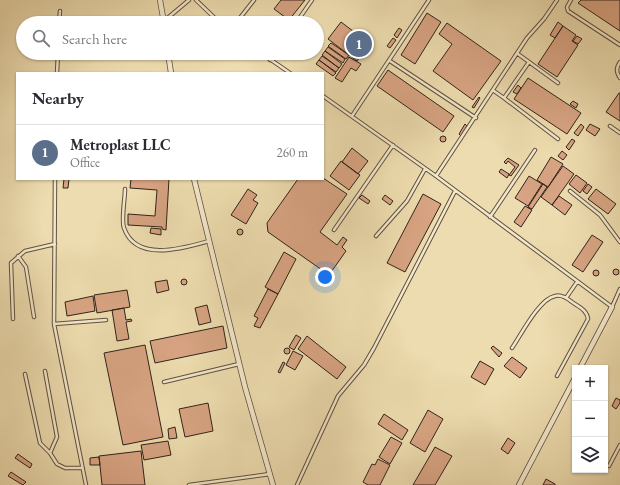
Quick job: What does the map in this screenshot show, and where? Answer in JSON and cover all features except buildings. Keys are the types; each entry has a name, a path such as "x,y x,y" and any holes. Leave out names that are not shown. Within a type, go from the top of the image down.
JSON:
{"street":[{"path":"160,0 163,16"},
{"path":"169,60 171,72"},
{"path":"194,180 240,364 273,485"},
{"path":"582,365 612,307"},
{"path":"519,485 572,384"}],"lane":[{"path":"171,16 189,0"},
{"path":"196,0 213,16"},
{"path":"241,16 254,0"},
{"path":"301,16 312,0"},
{"path":"352,116 429,0"},
{"path":"436,176 528,38 557,0"},
{"path":"571,0 567,7 568,10 620,45"},
{"path":"60,10 60,16"},
{"path":"518,54 558,83"},
{"path":"57,72 58,60"},
{"path":"270,60 288,72"},
{"path":"390,60 476,118"},
{"path":"504,98 529,62"},
{"path":"620,62 617,67 617,72 620,78"},
{"path":"494,90 558,138"},
{"path":"324,97 436,176 612,307 620,289"},
{"path":"610,126 620,133"},
{"path":"334,230 393,145"},
{"path":"490,217 535,150"},
{"path":"376,236 407,201 425,168"},
{"path":"56,180 54,324 86,485"},
{"path":"125,188 123,227 127,235 138,246 156,250 183,248 209,241"},
{"path":"297,485 338,396 364,365 374,348 455,191"},
{"path":"570,192 600,215 620,242"},
{"path":"13,319 11,263 25,251 55,244"},
{"path":"18,256 26,267 34,317"},
{"path":"566,298 577,282"},
{"path":"512,348 541,304 556,295 566,298 585,310 588,319 557,376"},
{"path":"54,324 106,320"},
{"path":"164,382 240,364"},
{"path":"45,371 57,437 50,453"},
{"path":"25,374 40,443 50,453 57,464 65,468 82,468"},
{"path":"609,466 620,445"},
{"path":"189,485 270,474"}],"place":[{"name":"Metroplast LLC","path":"359,44"}]}
